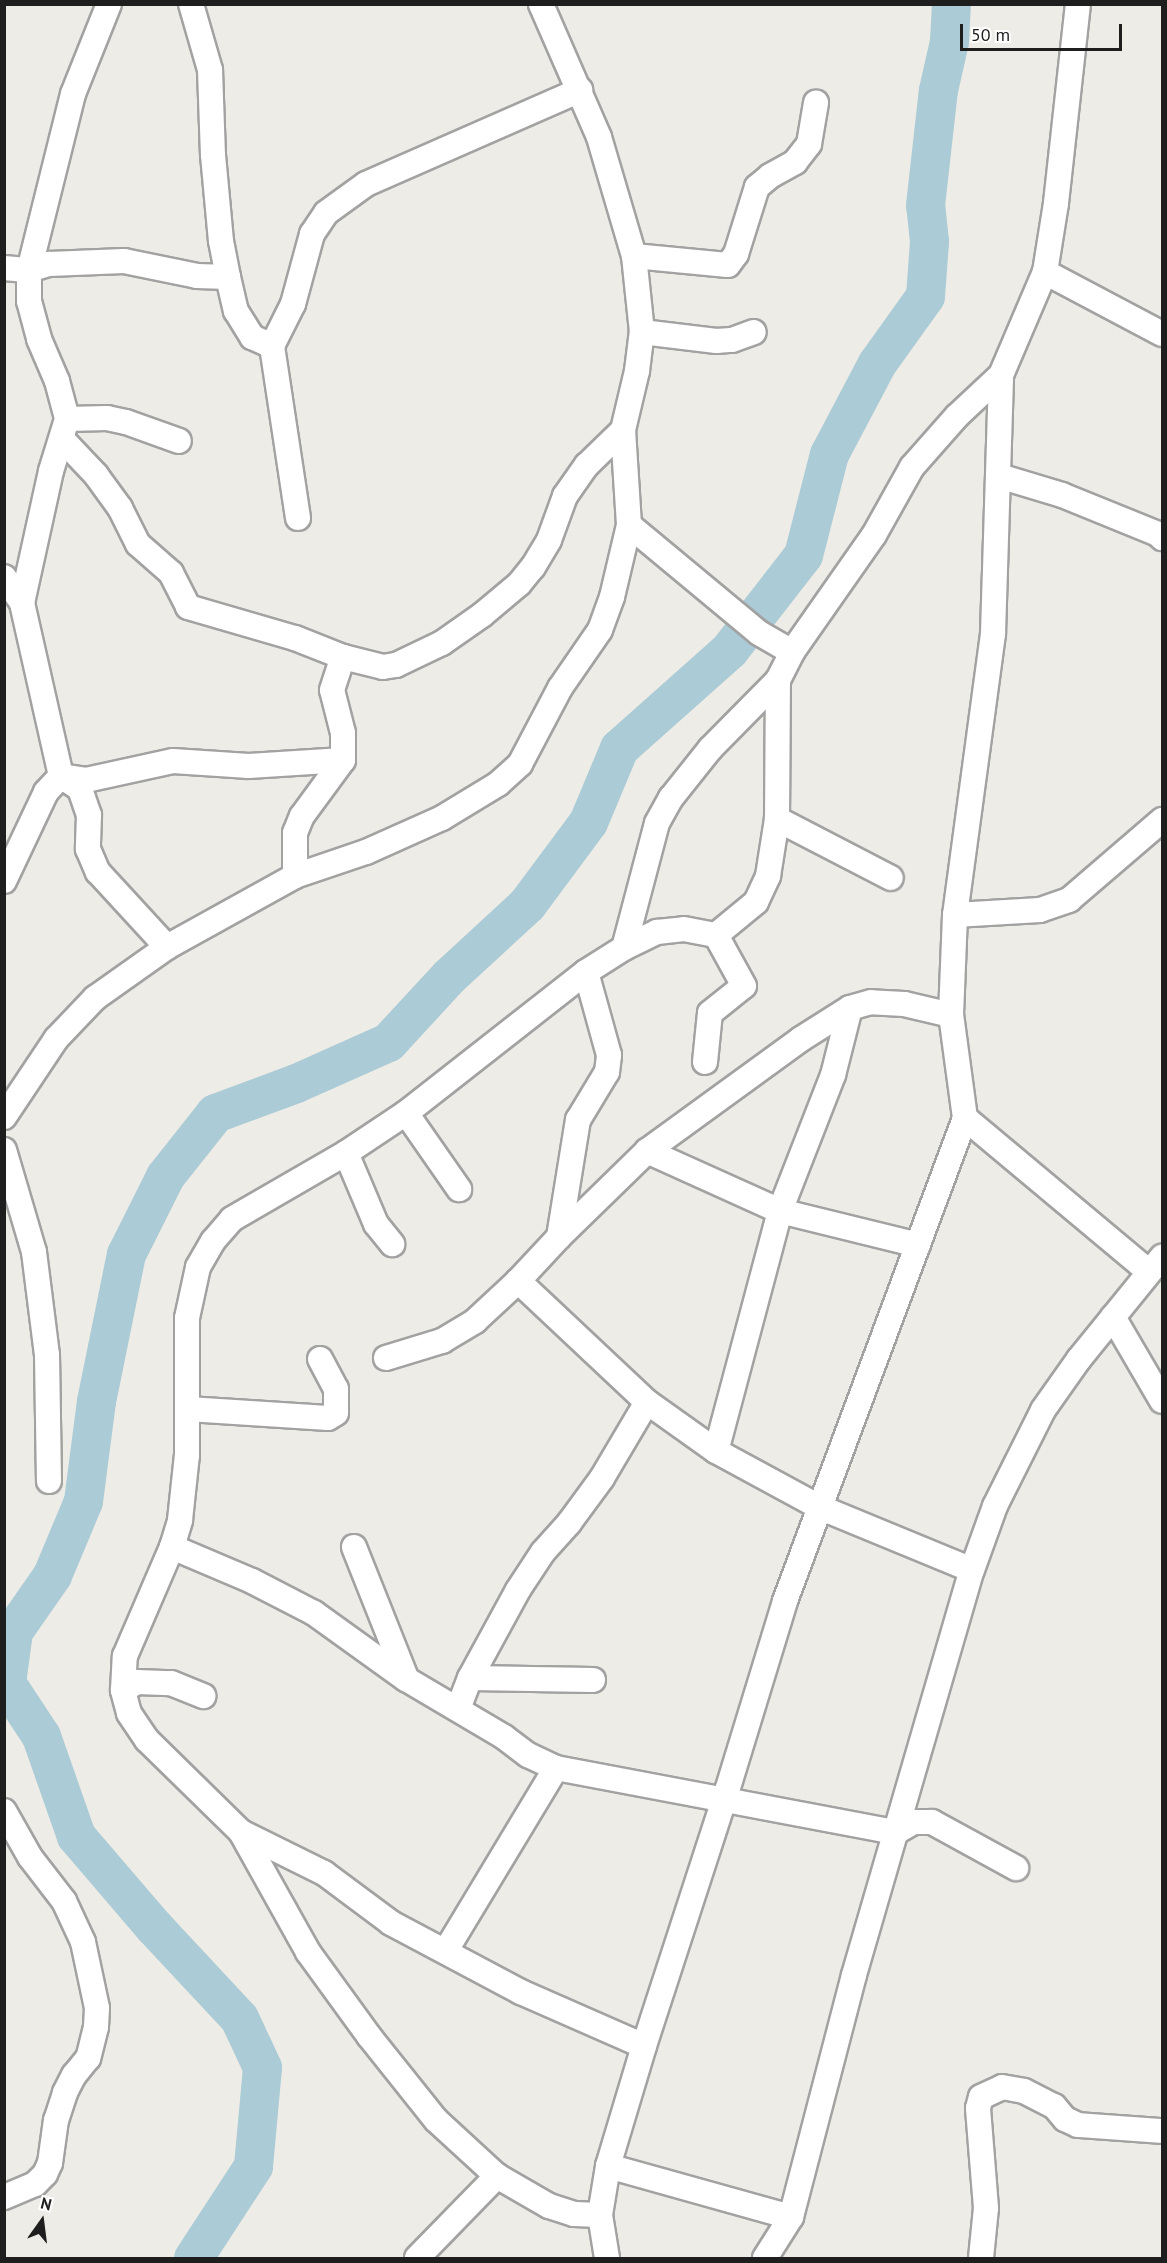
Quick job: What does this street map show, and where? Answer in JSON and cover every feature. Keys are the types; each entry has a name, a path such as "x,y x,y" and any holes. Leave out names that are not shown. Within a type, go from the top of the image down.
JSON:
{"street":[{"path":"109,4 73,94 29,270 32,311 39,339 57,381 65,429 108,491 138,544 171,573 188,607 295,638 343,657 383,667 396,665 442,643 482,615 519,584 533,567 549,540 565,496 587,465 623,430"},
{"path":"191,4 210,69 213,155 221,241 236,311 252,337 272,346"},
{"path":"4,1117 56,1039 94,998 168,947 295,876 366,852 442,818 498,784 520,764 560,688 600,630 612,597 629,525 623,430 637,371 642,332 634,256 599,137 541,4"},
{"path":"624,948 654,832 671,798 710,749 778,680 792,652 874,535 912,467 957,416 1000,375 1045,272 1056,203 1078,4"},
{"path":"298,518 272,346 293,304 312,234 326,213 366,184 580,90"},
{"path":"634,256 728,265 736,254 757,187 770,176 795,162 809,144 816,103"},
{"path":"4,268 29,270 49,264 124,261 151,264 197,276 228,277"},
{"path":"1045,272 1162,334"},
{"path":"642,332 716,341 732,340 754,332"},
{"path":"607,2259 600,2215 608,2166 644,2046 724,1800 785,1601 965,1118 951,1015 955,915 993,633 1000,375"},
{"path":"65,429 107,418 126,422 179,441"},
{"path":"22,603 51,471 65,429"},
{"path":"999,476 1062,495 1158,534 1162,538"},
{"path":"629,525 751,625 792,652"},
{"path":"4,577 22,603 62,776 80,789 89,815 88,849 98,872 168,947"},
{"path":"295,876 296,833 302,816 344,760 343,733 332,690 343,657"},
{"path":"600,2215 574,2214 549,2206 497,2176 436,2120 369,2036 308,1952 240,1832 147,1740 129,1713 123,1690 125,1656 172,1547 184,1489 188,1409 188,1318 198,1267 213,1241 232,1219 346,1153 406,1113 586,972 624,948 657,932 684,929 716,935 756,903 768,876 777,819 778,680"},
{"path":"62,776 86,780 173,761 249,766 344,760"},
{"path":"4,881 46,792 62,776"},
{"path":"777,819 891,878"},
{"path":"955,915 1040,910 1069,900 1162,820"},
{"path":"705,1062 710,1013 744,986 716,935"},
{"path":"559,1237 578,1120 607,1072 609,1055 586,972"},
{"path":"386,1358 442,1341 475,1321 647,1151 801,1039 850,1008 871,1002 904,1004 951,1015"},
{"path":"716,1451 780,1211 833,1075 850,1008"},
{"path":"406,1113 459,1189"},
{"path":"765,2259 791,2217 896,1832 972,1570 995,1506 1043,1410 1113,1317 1156,1265 965,1118"},
{"path":"4,1150 34,1252 47,1355 49,1481"},
{"path":"647,1151 780,1211 918,1245"},
{"path":"346,1153 376,1224 392,1244"},
{"path":"518,1281 647,1402 716,1451 819,1508 972,1570"},
{"path":"1113,1317 1162,1401"},
{"path":"188,1409 328,1418 336,1413 336,1389 320,1359"},
{"path":"458,1709 470,1678 518,1590 543,1552 569,1523 602,1478 647,1402"},
{"path":"354,1546 406,1679"},
{"path":"172,1547 252,1581 314,1613 406,1679 458,1709 528,1755 556,1768 896,1832 913,1822 932,1822 1016,1868"},
{"path":"470,1678 593,1680"},
{"path":"123,1690 137,1682 171,1683 203,1696"},
{"path":"446,1950 556,1768"},
{"path":"4,1811 30,1857 64,1901 83,1942 97,2008 96,2027 88,2058 74,2075 64,2093 56,2120 50,2163 45,2174 35,2184 4,2196"},
{"path":"240,1832 324,1873 391,1923 446,1950 521,1992 644,2046"},
{"path":"981,2259 986,2208 978,2108 981,2097 1002,2087 1024,2091 1054,2106 1065,2119 1078,2125 1162,2131"},
{"path":"608,2166 791,2217"},
{"path":"417,2259 497,2176"}],"waterway":[{"path":"193,2258 253,2166 262,2067 239,2018 154,1927 76,1836 41,1736 6,1683 13,1631 52,1575 83,1501 96,1401 126,1254 165,1176 215,1113 296,1083 388,1042 449,976 527,904 588,822 619,748 729,650 803,555 829,454 877,363 925,296 929,241 925,205 938,90 949,41 951,4"},
{"path":"4,1678 6,1683"}]}
